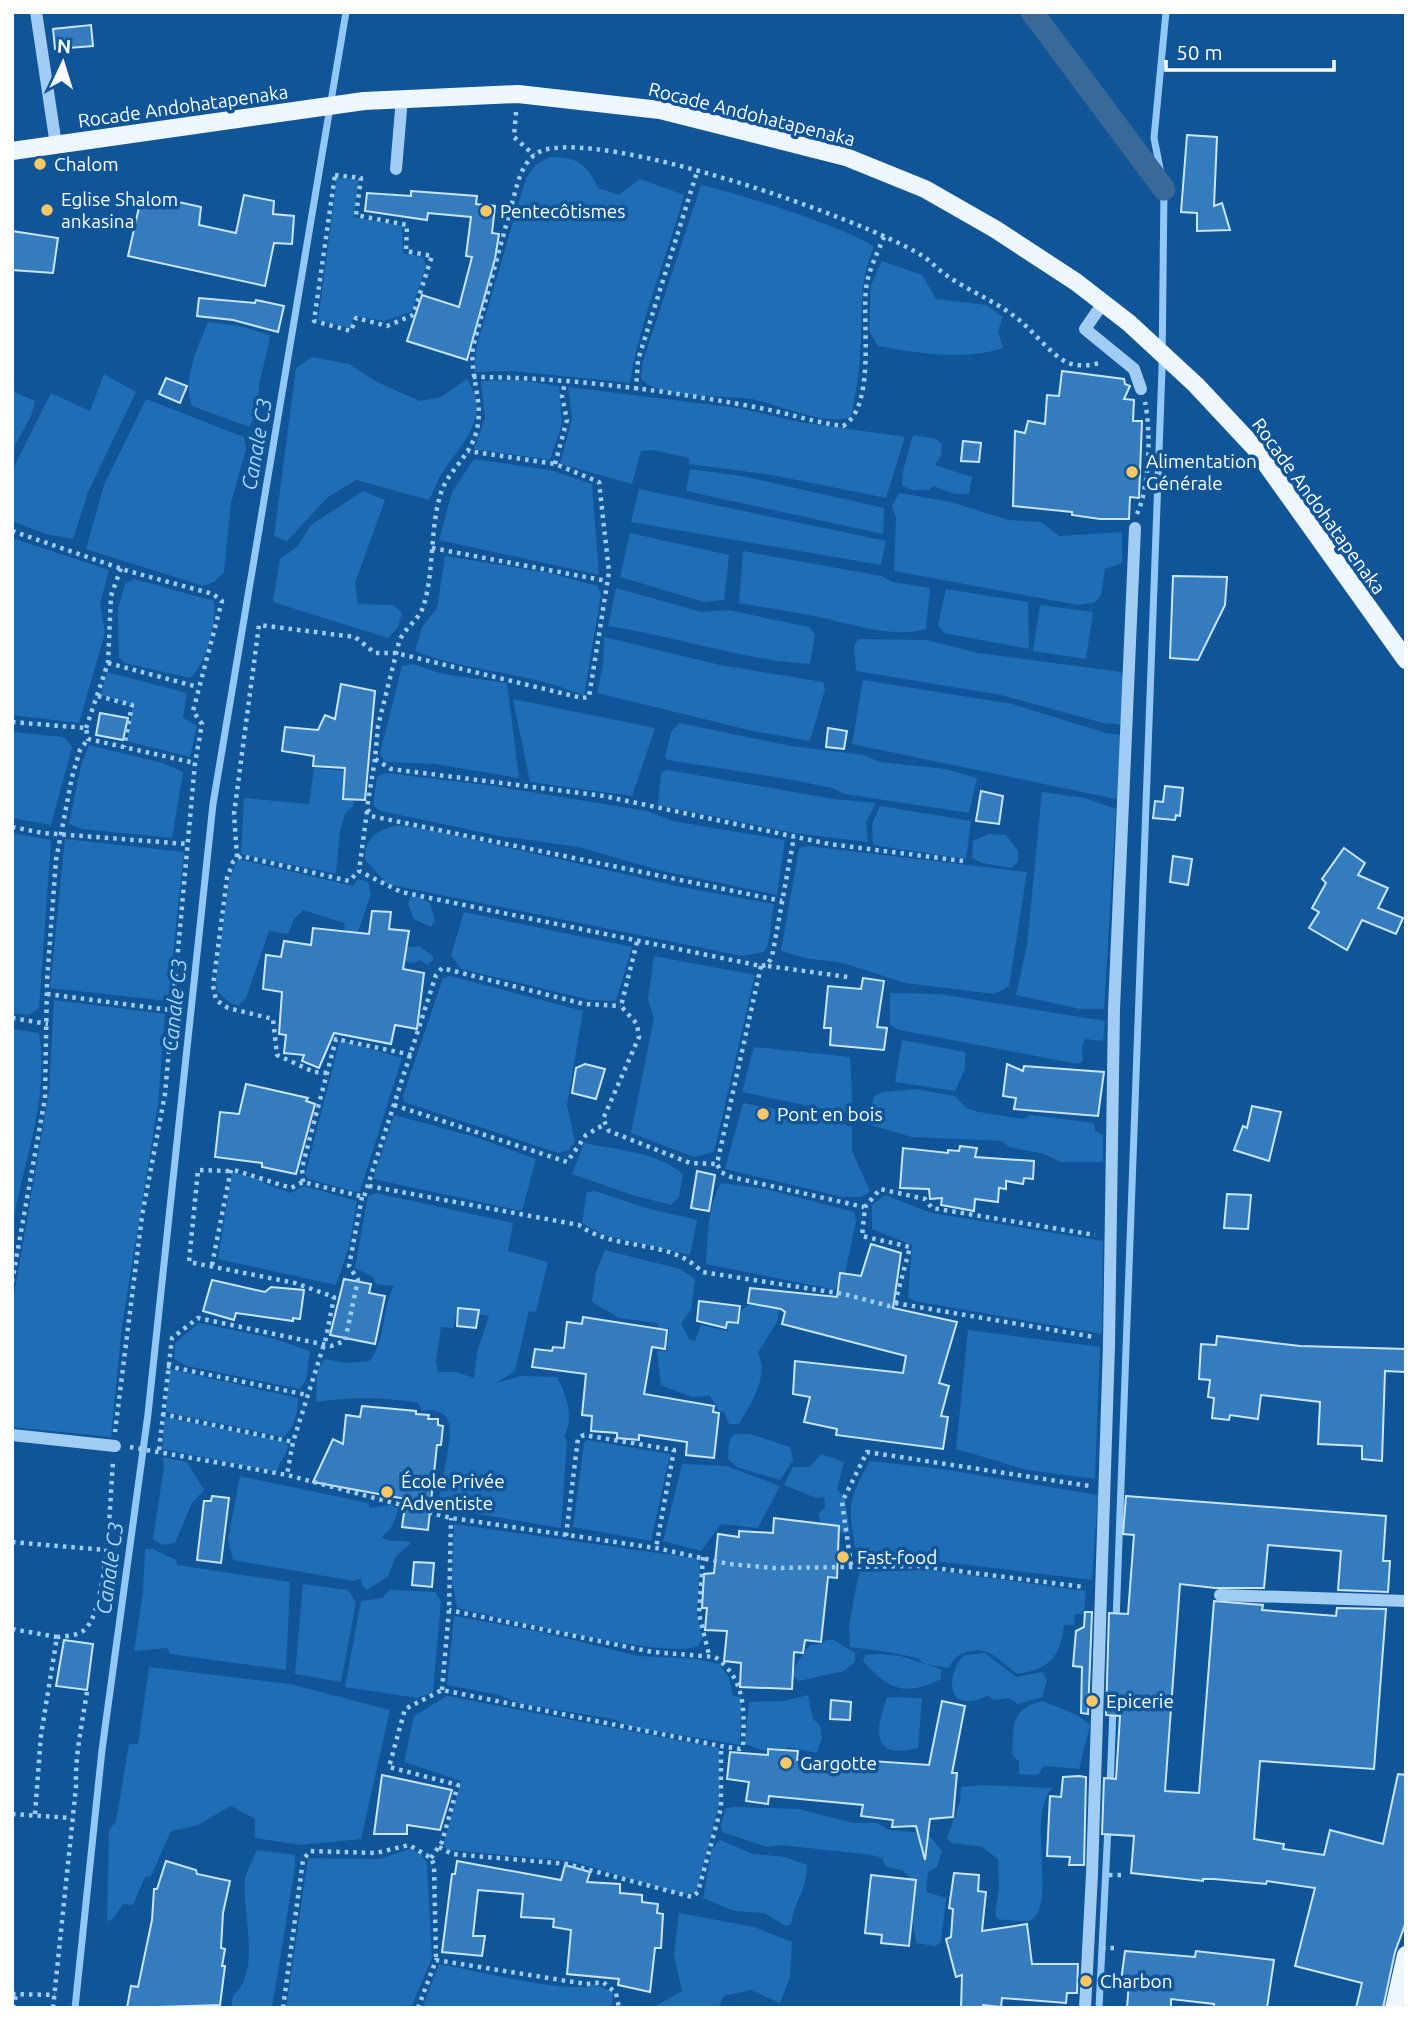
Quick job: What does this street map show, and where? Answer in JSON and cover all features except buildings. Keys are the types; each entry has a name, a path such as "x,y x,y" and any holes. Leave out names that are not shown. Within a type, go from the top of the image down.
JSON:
{"main road":[{"name":"Rocade Andohatapenaka","path":"12,151 364,102 517,94 660,110 846,157 925,189 995,229 1129,323 1196,385 1254,447 1406,660"},
{"path":"1394,2008 1406,1955"}],"street":[{"path":"36,12 55,145"},
{"path":"396,169 402,98"},
{"path":"1103,303 1085,329 1134,369 1141,390"},
{"path":"1084,2008 1092,1874 1109,1339 1114,1009 1135,523"},
{"path":"12,1435 114,1448"},
{"path":"1220,1595 1406,1601"}],"path":[{"path":"517,94 514,136 534,155"},
{"path":"237,857 349,881 359,871 378,726 403,631 423,608 440,493 475,436 479,412 473,377 473,346 517,185 534,155 567,146 622,152 784,197 853,222 922,255 948,276 973,288 1015,316 1067,362 1094,365 1106,361 1112,352"},
{"path":"636,390 635,375 641,350 697,172"},
{"path":"335,176 361,178 356,215 407,225 406,251 432,256 417,303 413,315 387,326 356,318 351,331 314,321 335,176"},
{"path":"473,377 518,377 636,390 764,409 843,426 852,421 860,404 865,358 866,290 884,237"},
{"path":"555,464 568,420 562,396 565,383"},
{"path":"1135,523 1143,493 1148,439 1147,413 1141,390"},
{"path":"327,1073 314,1072 279,1056 273,1019 220,1005 213,994 227,878 237,857 234,814 259,625 355,637 375,653 396,653 586,698 591,692 607,581 599,482 555,464 468,451"},
{"path":"12,531 121,568 220,597 221,606 193,711 202,724 195,763 170,1010 165,1094 142,1216 114,1448 105,1580 89,1626 81,1633 57,1637 12,1629"},
{"path":"432,548 607,581"},
{"path":"12,1282 15,1253 45,1098 52,899 61,834 72,777 80,750 88,739 86,728 108,663 111,596 121,568"},
{"path":"108,663 198,687"},
{"path":"98,696 132,705 124,747"},
{"path":"12,722 86,728"},
{"path":"88,739 195,763"},
{"path":"375,759 391,769 604,796 794,837 963,861"},
{"path":"367,811 370,816 782,901"},
{"path":"12,827 61,834 187,844"},
{"path":"794,837 772,957 764,966 717,1164 721,1172 731,1177 865,1207"},
{"path":"359,871 401,892 637,942 764,966 848,977"},
{"path":"621,1006 637,942"},
{"path":"159,1450 172,1338 198,1318 321,1344 340,1345 348,1335 358,1280 349,1266 362,1197 369,1186 436,975 442,968 584,1004 621,1006 637,1024 639,1037 603,1119 609,1131 690,1163 717,1164"},
{"path":"47,994 170,1010"},
{"path":"12,1018 48,1024"},
{"path":"303,1182 302,1168 338,1038 412,1055"},
{"path":"394,1105 567,1162 586,1135 605,1124"},
{"path":"287,1475 293,1442 321,1344 326,1338 332,1295 295,1283 189,1262 198,1170 238,1169 291,1188 303,1182 362,1197"},
{"path":"212,1265 229,1171"},
{"path":"369,1186 579,1225 597,1237 678,1254 694,1263 702,1272 844,1294 889,1306 895,1303 1109,1339"},
{"path":"895,1303 910,1247 862,1236 865,1207 880,1189 925,1199 932,1208 1112,1238"},
{"path":"167,1366 307,1395"},
{"path":"162,1414 293,1442"},
{"path":"566,1536 578,1438 584,1435 674,1450 656,1548"},
{"path":"114,1448 159,1450 287,1475 451,1518 656,1548 757,1567 919,1566 1099,1589"},
{"path":"851,1565 842,1502 867,1452 1103,1488"},
{"path":"443,1690 449,1610 451,1518"},
{"path":"12,1542 105,1550"},
{"path":"703,1557 699,1614 709,1655"},
{"path":"431,1858 439,1847 458,1785 389,1767 405,1709 443,1690 742,1748 744,1697 723,1663 709,1655 652,1652 449,1610"},
{"path":"35,1814 41,1735 57,1637"},
{"path":"53,2008 75,1761 83,1731 87,1692"},
{"path":"439,1847 452,1854 567,1864 692,1897 698,1892 721,1808 721,1746"},
{"path":"12,1814 71,1818"},
{"path":"283,2008 304,1855 310,1851 376,1853 409,1845 431,1858 434,1865 436,1960 418,2008"},
{"path":"436,1960 586,1984 603,1982 616,1993 619,2008"},
{"path":"13,2008 14,1995 55,1995"}],"shaded area":[{"path":"549,157 567,158 580,163 598,188 619,195 640,179 684,195 647,312 630,383 513,371 474,372 477,345 526,178 536,165"},
{"path":"337,178 359,180 353,217 402,226 403,253 423,257 426,266 411,312 384,321 354,316 350,328 318,320"},
{"path":"701,185 818,221 874,247 863,288 857,387 851,417 828,419 751,399 675,393 660,390 641,378 643,361"},
{"path":"882,261 922,275 936,299 986,305 1003,317 998,331 1003,348 957,355 878,346 869,331 871,285"},
{"path":"208,322 240,326 270,335 260,379 257,410 249,427 192,406 189,396 190,374"},
{"path":"312,357 349,364 377,382 420,401 441,397 467,379 474,393 476,417 429,500 356,480 328,497 287,541 274,536 296,368"},
{"path":"104,374 136,392 88,492 73,539 46,534 12,521 12,471 51,393 90,411"},
{"path":"517,380 559,386 562,424 550,460 474,449 485,418 481,381"},
{"path":"568,387 738,408 800,422 905,437 886,498 772,475 689,464 689,458 653,450 641,451 632,484 560,464 572,418"},
{"path":"12,391 35,401 31,416 12,451"},
{"path":"146,399 244,437 246,449 231,503 224,572 214,582 203,586 86,549 104,485"},
{"path":"913,435 936,439 942,444 941,456 935,465 972,477 969,494 955,494 933,486 929,490 912,490 902,485"},
{"path":"474,459 550,470 592,484 599,575 439,540 452,492"},
{"path":"690,469 742,476 884,508 883,534 686,491"},
{"path":"639,489 886,541 881,565 631,522"},
{"path":"363,491 385,500 355,583 358,604 394,605 402,613 398,627 388,638 273,602 280,559 297,547 311,525"},
{"path":"899,493 951,502 1008,520 1041,522 1059,536 1122,532 1122,563 1105,569 1101,595 1094,603 1078,605 894,571 896,518 892,506"},
{"path":"630,533 729,555 724,600 704,602 620,577"},
{"path":"12,538 109,570 100,604 105,633 79,723 12,715"},
{"path":"743,551 881,576 893,582 930,588 926,629 881,631 739,603"},
{"path":"445,556 550,573 597,586 601,594 584,696 542,682 457,664 415,651 422,627 437,608"},
{"path":"134,579 214,601 214,620 209,642 201,663 190,678 124,663 119,657 118,609 125,584"},
{"path":"616,588 702,612 728,610 809,627 815,634 810,664 759,658 608,626"},
{"path":"946,589 1028,602 1029,649 944,633 938,625"},
{"path":"1040,605 1093,612 1086,659 1033,651"},
{"path":"604,637 720,665 823,682 825,689 810,741 753,731 597,693 603,665"},
{"path":"858,639 927,640 978,653 1121,672 1125,681 1122,725 1103,723 1001,695 856,671 854,646"},
{"path":"413,664 443,674 507,683 519,778 435,764 385,762 380,753 402,666"},
{"path":"107,672 187,693 183,718 197,726 190,757 127,741 133,705 101,695"},
{"path":"863,680 1012,704 1106,733 1127,736 1121,800 852,744"},
{"path":"513,699 655,728 632,796 530,782"},
{"path":"679,723 791,746 864,755 880,762 945,769 977,778 969,813 845,794 832,788 787,779 668,760 665,757 671,732"},
{"path":"12,732 64,737 72,747 51,825 12,818"},
{"path":"89,745 163,763 183,772 172,838 82,829 69,824 81,765"},
{"path":"314,768 359,772 353,806 345,814 340,831 336,874 241,854 244,798 309,804"},
{"path":"667,770 834,799 876,803 866,822 868,842 794,833 658,805 661,773"},
{"path":"385,773 495,786 647,811 673,821 785,840 777,895 658,870 579,847 500,836 380,811 373,805 377,777"},
{"path":"1042,792 1085,798 1116,809 1104,1009 1080,1009 1016,995 1027,945"},
{"path":"880,806 971,821 966,859 873,845 872,824"},
{"path":"397,825 440,832 681,887 774,904 768,945 764,952 742,956 387,884 365,860 367,846 373,836"},
{"path":"12,833 51,840 39,1008 29,1015 12,1013"},
{"path":"988,834 1006,835 1018,851 1018,862 1011,868 982,863 972,858 973,841"},
{"path":"65,839 184,852 168,1001 50,988"},
{"path":"808,846 1027,872 1009,986 995,994 905,983 843,963 805,958 781,951 799,848"},
{"path":"238,859 353,886 358,879 368,882 371,894 353,946 346,936 344,923 303,910 294,919 288,934 269,931 246,998 239,1006 230,1003 217,991 216,978 229,880"},
{"path":"410,897 420,897 430,903 435,921 431,927 414,919 408,904"},
{"path":"464,912 632,947 616,1001 590,1000 461,969 451,955"},
{"path":"419,946 434,957 432,961 427,965 420,960 414,963 403,961 402,948"},
{"path":"654,956 755,975 714,1152 694,1157 631,1133 654,1018 648,1000"},
{"path":"450,976 583,1011 567,1105 575,1141 569,1150 558,1153 404,1102 403,1096 443,978"},
{"path":"890,993 939,994 1105,1021 1103,1041 1085,1039 1082,1046 1083,1061 1078,1064 899,1030 890,1025"},
{"path":"54,1000 165,1014 158,1104 122,1326 111,1437 12,1427 12,1306 49,1092"},
{"path":"12,1029 39,1033 41,1083 12,1230"},
{"path":"340,1040 402,1058 360,1191 356,1192 309,1179 305,1175"},
{"path":"902,1040 965,1052 965,1069 955,1091 895,1082"},
{"path":"754,1047 850,1057 853,1115 742,1092"},
{"path":"915,1089 955,1096 966,1108 979,1112 1023,1119 1030,1115 1094,1123 1095,1131 1103,1135 1103,1162 1061,1162 1044,1154 1009,1147 1002,1141 912,1137 867,1124 874,1096 883,1092"},
{"path":"743,1103 829,1119 852,1127 852,1151 870,1191 862,1197 842,1197 725,1169"},
{"path":"394,1115 475,1137 536,1159 522,1211 373,1179"},
{"path":"584,1143 649,1156 673,1167 683,1174 679,1197 671,1205 572,1174"},
{"path":"232,1172 263,1180 265,1184 291,1193 304,1186 357,1201 349,1247 336,1285 218,1259"},
{"path":"721,1183 766,1189 854,1212 856,1222 845,1273 839,1273 836,1290 706,1264 711,1212"},
{"path":"595,1191 643,1207 697,1220 690,1255 604,1235 582,1223 587,1192"},
{"path":"376,1193 513,1223 508,1251 548,1262 536,1312 529,1311 515,1371 496,1383 520,1376 557,1377 569,1414 564,1436 567,1440 561,1528 437,1507 450,1430 442,1413 434,1410 422,1411 418,1403 393,1400 316,1402 317,1371 325,1359 346,1363 369,1361 374,1354 394,1286 376,1284 373,1277 355,1268 368,1196","holes":["458,1308 478,1310 478,1314 489,1316 477,1352 474,1378 456,1372 438,1372 436,1361 441,1327 453,1328"]},
{"path":"885,1195 932,1213 1103,1241 1102,1334 914,1301 908,1297 912,1245 872,1229 872,1205"},
{"path":"605,1250 680,1269 695,1279 691,1310 681,1323 689,1339 695,1341 701,1325 728,1331 728,1324 739,1324 741,1311 748,1305 758,1305 760,1298 779,1307 778,1320 758,1353 761,1371 757,1390 739,1424 729,1424 724,1412 719,1411 710,1396 692,1397 661,1385 657,1351 667,1351 669,1328 659,1328 657,1323 619,1318 592,1302 596,1272"},
{"path":"199,1323 272,1338 310,1351 306,1380 300,1389 187,1366 174,1359 175,1343"},
{"path":"968,1330 1100,1347 1095,1479 1027,1470 956,1449"},
{"path":"169,1369 298,1398 293,1423 284,1437 166,1412"},
{"path":"165,1417 286,1442 288,1447 277,1472 162,1449"},
{"path":"734,1434 751,1434 790,1447 793,1460 780,1480 737,1467 728,1459 729,1442"},
{"path":"587,1440 670,1454 651,1541 573,1527 584,1443"},
{"path":"821,1454 844,1462 837,1489 845,1499 850,1533 841,1533 839,1526 821,1523 818,1514 825,1507 824,1497 816,1498 784,1485 793,1467 810,1467"},
{"path":"163,1457 187,1462 204,1490 192,1503 175,1543 162,1545 153,1539 164,1467"},
{"path":"870,1461 942,1469 1098,1495 1092,1580 917,1559 857,1556 851,1507"},
{"path":"682,1464 726,1466 780,1486 758,1528 721,1524 701,1551 663,1541"},
{"path":"240,1476 368,1503 370,1508 390,1505 399,1509 391,1528 382,1537 411,1543 396,1556 388,1576 367,1590 362,1586 361,1578 354,1581 233,1560 228,1539"},
{"path":"454,1524 700,1559 697,1615 702,1639 698,1646 681,1649 620,1643 457,1608 452,1580"},
{"path":"145,1549 153,1549 176,1560 177,1565 290,1582 286,1670 170,1654 167,1648 134,1651 143,1592"},
{"path":"931,1570 1086,1591 1084,1614 1075,1614 1074,1625 1064,1625 1060,1645 1052,1659 1039,1668 1018,1674 993,1655 980,1650 959,1655 949,1668 925,1664 917,1658 889,1652 850,1647 849,1625 859,1572"},
{"path":"303,1584 348,1590 356,1602 341,1682 295,1674"},
{"path":"390,1590 435,1592 441,1601 433,1692 417,1698 345,1687 361,1601 382,1598"},
{"path":"454,1616 536,1631 639,1656 697,1659 719,1664 729,1677 733,1696 741,1697 740,1745 631,1727 613,1719 521,1704 499,1695 447,1685"},
{"path":"826,1640 834,1640 855,1653 855,1662 844,1671 799,1681 793,1675 800,1659 810,1645 821,1644"},
{"path":"985,1653 1016,1677 1042,1672 1047,1680 1042,1697 1018,1704 1010,1698 994,1700 988,1696 963,1701 957,1697 952,1684 960,1661 965,1655"},
{"path":"865,1655 900,1656 941,1669 941,1679 917,1688 898,1688 881,1679 863,1661"},
{"path":"149,1667 290,1684 390,1710 361,1839 301,1845 255,1838 255,1819 231,1806 198,1825 171,1831 151,1876 145,1877 133,1905 123,1904 112,1920 107,1921 109,1830 116,1821 129,1744 138,1744"},
{"path":"808,1695 813,1719 820,1725 822,1738 817,1753 788,1747 784,1750 770,1748 765,1751 745,1744 749,1702 785,1701"},
{"path":"447,1696 719,1748 720,1800 697,1890 688,1895 678,1893 571,1861 448,1850 444,1847 461,1781 404,1762 414,1716"},
{"path":"887,1697 922,1698 918,1748 892,1750 880,1740 880,1721"},
{"path":"1042,1701 1077,1715 1090,1725 1079,1769 1044,1766 1038,1775 1019,1774 1019,1762 1012,1754 1014,1726 1024,1709"},
{"path":"980,1785 1053,1788 1045,1800 1042,1817 1042,1897 1039,1911 1031,1920 999,1920 995,1915 999,1888 998,1859 982,1847 952,1843 947,1838 960,1802 961,1787"},
{"path":"726,1808 799,1809 853,1823 877,1823 889,1830 927,1833 942,1851 937,1867 928,1872 926,1892 946,1898 941,1942 935,1946 916,1943 908,1888 910,1878 902,1870 886,1867 882,1858 872,1855 781,1845 767,1847 722,1832 721,1825"},
{"path":"720,1840 753,1854 785,1857 807,1865 805,1883 791,1924 786,1926 764,1913 734,1911 703,1898 712,1849"},
{"path":"409,1849 421,1854 427,1864 432,1958 411,2008 286,2008 308,1858 380,1859"},
{"path":"257,1850 295,1855 272,2008 231,2008 233,1996 242,1985 247,1972 249,1942 245,1881"},
{"path":"679,1913 754,1927 792,1942 790,1977 780,2003 751,1990 724,1996 718,2008 652,2008 682,1991 674,1955"},
{"path":"439,1964 565,1987 595,1984 613,1992 612,2008 422,2008"}],"waterway":[{"name":"Canale C3","path":"75,2008 102,1750 148,1414 213,804 346,12"},
{"path":"1032,12 1164,189"},
{"path":"1116,1622 1162,369 1164,189 1154,138 1166,12"},
{"path":"1110,1787 1113,1708"},
{"path":"1099,2008 1108,1827"}],"place":[{"name":"Chalom","path":"40,164"},
{"name":"Eglise Shalom ankasina","path":"47,210"},
{"name":"Pentecôtismes","path":"486,211"},
{"name":"Alimentation Générale","path":"1132,472"},
{"name":"Pont en bois","path":"763,1114"},
{"name":"École Privée Adventiste","path":"387,1492"},
{"name":"Fast-food","path":"843,1557"},
{"name":"Epicerie","path":"1092,1701"},
{"name":"Gargotte","path":"786,1763"},
{"name":"Charbon","path":"1086,1981"}]}
